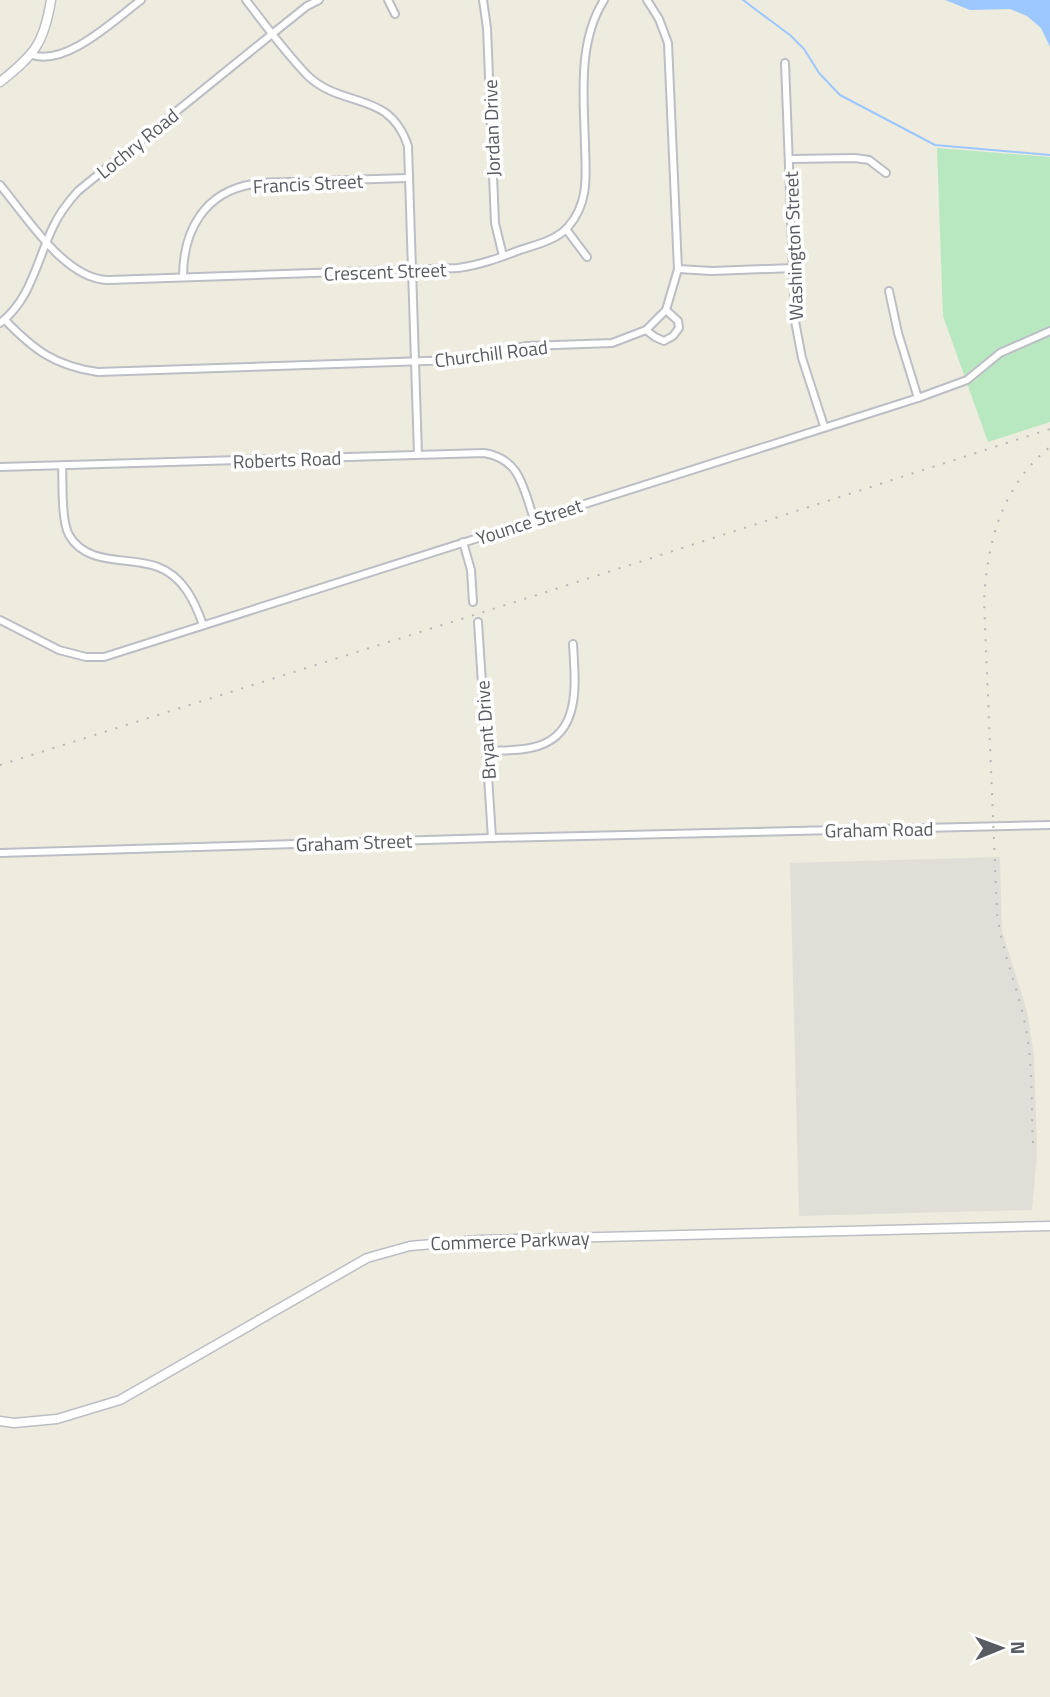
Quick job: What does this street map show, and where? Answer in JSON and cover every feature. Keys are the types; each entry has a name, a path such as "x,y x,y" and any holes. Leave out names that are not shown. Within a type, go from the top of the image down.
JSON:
{"street":[{"path":"0,82 32,55 45,30 51,0"},
{"path":"32,55 48,58 68,51 141,0"},
{"path":"246,0 307,75 322,87 372,105 392,116 408,146 418,454"},
{"name":"Lochry Road","path":"2,321 27,290 52,229 78,191 307,6 319,0"},
{"path":"388,0 395,14"},
{"name":"Jordan Drive","path":"483,0 488,47 495,223 503,256"},
{"path":"587,257 566,229 580,209 586,190 586,44 604,0"},
{"name":"Churchill Road","path":"2,321 51,359 74,368 98,372 468,358 527,346 612,343 646,330 666,310 678,269 669,52 662,25 647,0"},
{"name":"Washington Street","path":"785,63 798,339 824,426"},
{"path":"790,159 869,160 886,173"},
{"name":"Francis Street","path":"183,277 187,241 193,227 205,209 226,193 264,183 408,178"},
{"name":"Crescent Street","path":"0,185 57,255 74,270 93,279 458,268 483,264 548,240 566,229"},
{"path":"678,269 712,271 793,268"},
{"path":"888,291 918,398"},
{"path":"646,330 654,338 664,341 673,336 679,328 678,321 666,310"},
{"name":"Younce Street","path":"0,620 59,650 86,657 104,657 918,398 967,380 1000,353 1050,331"},
{"name":"Roberts Road","path":"0,467 484,453 504,458 520,479 534,519"},
{"path":"62,466 66,526 71,538 96,556 161,568 189,592 203,625"},
{"path":"463,542 471,570 473,602"},
{"name":"Bryant Drive","path":"478,621 492,838"},
{"path":"486,751 531,748 548,741 563,728 572,713 575,697 573,644"},
{"name":"Graham Road","path":"707,834 1050,825"},
{"name":"Graham Street","path":"0,853 707,834"},
{"name":"Commerce Parkway","path":"0,1421 14,1423 57,1419 120,1400 367,1258 410,1245 479,1240 1050,1226"},
{"name":"Commerce Parkway","path":"0,1428 14,1423"}],"shaded area":[{"path":"1000,857 1002,931 1027,1011 1034,1056 1037,1154 1032,1210 799,1216 790,863"}],"green space":[{"path":"937,148 1050,157 1050,422 988,442 943,316"}],"water":[{"path":"945,0 1050,0 1050,47 1041,28 1027,16 1010,9 970,10"}],"waterway":[{"path":"743,0 790,35 840,95 935,145 1050,155"}],"railway":[{"path":"0,765 1050,429"},
{"path":"1033,1143 1028,1043 997,913 984,601 989,558 1000,516 1020,479 1050,447"}]}
